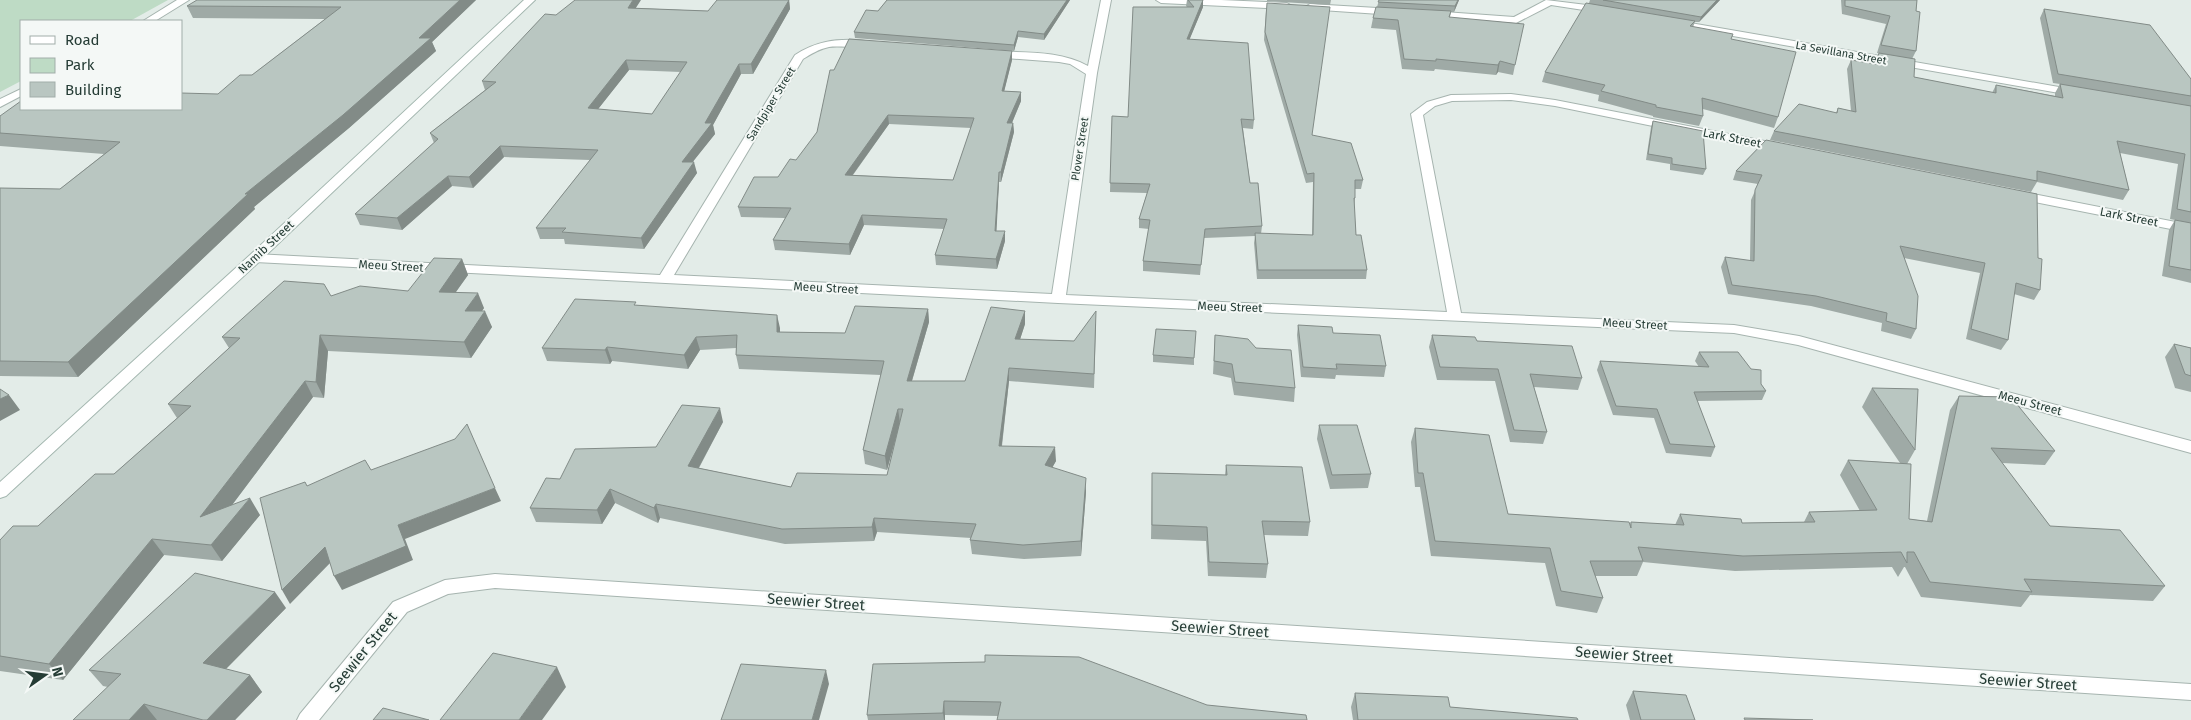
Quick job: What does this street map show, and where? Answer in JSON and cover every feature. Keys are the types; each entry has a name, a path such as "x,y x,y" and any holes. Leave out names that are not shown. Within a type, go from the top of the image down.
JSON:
{"street":[{"path":"150,20 184,0"},
{"name":"Namib Street","path":"0,492 255,258 530,0"},
{"name":"Plover Street","path":"1058,299 1092,73 1106,0"},
{"path":"1161,0 1299,7 1352,5 1400,12"},
{"path":"1419,14 1516,20 1551,1 1612,12"},
{"name":"La Sevillana Street","path":"1661,21 2084,94"},
{"name":"Sandpiper Street","path":"664,280 800,56 811,48 825,43 881,45"},
{"path":"980,53 1059,59 1073,62 1092,73"},
{"path":"0,104 20,93"},
{"name":"Lark Street","path":"1455,316 1417,114 1431,104 1450,98 1511,97 1790,150"},
{"name":"Lark Street","path":"2005,192 2191,229"},
{"name":"Meeu Street","path":"255,258 1058,299 1734,329 1766,334 1937,378 2191,447"},
{"name":"Seewier Street","path":"307,720 400,606 445,587 495,581 2191,692"}],"green space":[{"path":"0,0 168,0 132,20 20,20 20,82 0,92"}],"building":[{"path":"197,0 460,0 419,38 431,38 343,115 245,194 248,194 68,362 0,361 0,188 60,189 120,142 0,133 0,116 20,102 20,110 182,110 182,93 218,94 240,75 252,75 341,7 187,6"},
{"path":"575,0 633,0 628,8 708,11 717,0 789,0 751,64 739,64 705,123 712,123 682,162 694,162 641,238 562,232 566,228 536,228 598,150 500,146 469,177 448,176 397,218 355,214 438,139 430,133 496,82 482,81 545,14 556,15","holes":["626,60 687,62 652,114 588,108"]},
{"path":"887,0 1067,0 1044,34 1018,31 1014,45 854,32 866,10 878,11"},
{"path":"1188,0 1203,0 1187,39 1248,43 1254,120 1241,119 1250,183 1258,183 1262,226 1205,229 1201,265 1143,261 1150,220 1139,219 1150,184 1110,183 1112,116 1128,117 1133,7 1194,7"},
{"path":"1379,0 1458,0 1455,6 1378,2"},
{"path":"1603,0 1717,0 1701,17"},
{"path":"1845,0 1917,0 1916,11 1920,12 1916,51 1881,45 1890,16 1845,6"},
{"path":"1267,3 1330,7 1312,135 1351,143 1363,180 1355,180 1354,198 1356,235 1361,235 1367,270 1258,270 1255,233 1313,235 1314,173 1307,174 1265,32"},
{"path":"1586,3 1695,21 1690,26 1733,34 1731,39 1796,52 1778,117 1702,98 1703,116 1656,107 1656,105 1601,91 1605,85 1545,72"},
{"path":"1376,7 1451,11 1449,17 1524,24 1515,65 1500,61 1498,65 1436,59 1436,61 1404,59 1398,20 1373,18"},
{"path":"2044,9 2150,25 2191,79 2191,96 2058,74"},
{"path":"849,39 1012,51 1002,91 1021,92 1007,123 1013,123 1001,172 999,172 995,231 1005,231 996,259 935,255 947,219 862,215 849,244 773,240 791,208 738,207 754,177 778,177 790,159 796,160 817,132 830,70 834,70","holes":["888,115 974,118 953,180 845,175"]},
{"path":"1879,53 1915,59 1914,77 1996,93 1996,85 2063,98 2060,84 2191,106 2191,212 2177,209 2185,154 2117,141 2129,190 2037,171 2037,181 1774,131 1799,104 1837,113 1838,108 1856,112 1851,60 1876,64"},
{"path":"1653,121 1703,131 1706,169 1672,164 1672,158 1648,154"},
{"path":"1766,140 2037,194 2038,258 2042,259 2040,290 2016,283 2008,340 1971,329 1985,263 1900,246 1918,296 1916,329 1886,321 1887,313 1816,296 1732,285 1725,257 1754,261 1755,190 1762,175 1736,171"},
{"path":"2175,220 2191,223 2191,270 2169,266"},
{"path":"434,258 462,259 439,292 478,293 465,311 485,311 464,342 320,335 316,382 305,381 200,517 250,498 211,545 152,539 49,664 0,656 0,540 13,526 38,526 95,474 114,474 191,406 168,404 240,338 222,337 284,281 324,284 331,296 360,286 408,291"},
{"path":"575,299 636,302 634,305 777,315 777,332 845,333 855,306 928,309 907,381 965,381 991,307 1025,311 1015,339 1074,341 1096,311 1094,374 1009,368 999,446 1055,447 1045,465 1086,478 1081,541 1023,545 970,540 976,524 874,518 872,527 782,529 656,504 654,508 610,489 597,510 530,508 546,478 560,479 575,449 656,447 682,405 720,408 688,466 791,487 797,473 887,475 903,409 898,409 885,456 863,450 884,361 736,355 737,335 696,337 684,355 607,347 605,350 542,348"},
{"path":"1298,325 1332,327 1333,333 1380,335 1386,366 1336,364 1337,369 1303,367"},
{"path":"1156,329 1196,331 1194,358 1153,355"},
{"path":"1215,335 1248,339 1256,348 1291,350 1295,388 1235,382 1232,364 1214,361"},
{"path":"1432,335 1475,337 1477,341 1572,346 1582,378 1530,374 1547,432 1514,430 1498,369 1440,367"},
{"path":"2174,344 2191,348 2191,376 2185,374"},
{"path":"1699,352 1738,352 1751,369 1761,370 1761,384 1766,391 1694,392 1715,447 1670,444 1657,409 1616,406 1600,361 1709,367"},
{"path":"1872,388 1918,389 1915,450"},
{"path":"0,389 9,395 0,399"},
{"path":"1959,396 2011,397 2055,451 1991,448 2050,526 2120,530 2165,586 2024,579 2032,592 1930,582 1914,552 1907,552 1907,563 1901,552 1743,556 1638,547 1643,561 1590,561 1603,598 1561,591 1550,548 1435,541 1423,473 1418,473 1415,428 1489,435 1508,514 1629,522 1631,528 1631,522 1684,525 1680,514 1741,519 1742,523 1815,522 1809,512 1877,510 1848,460 1911,464 1909,519 1932,522"},
{"path":"467,424 495,488 398,525 406,546 334,576 325,547 282,590 260,498 305,482 307,486 365,460 371,470 455,439"},
{"path":"1319,425 1357,425 1371,474 1332,475"},
{"path":"1226,465 1302,467 1310,522 1262,521 1268,564 1209,562 1207,527 1152,525 1152,473 1227,475"},
{"path":"195,573 275,592 203,663 250,675 207,720 144,704 129,720 73,720 121,674 89,670"},
{"path":"493,653 557,667 519,720 440,720"},
{"path":"985,655 1079,657 1207,705 1306,715 1307,720 997,720 1001,702 944,701 943,713 867,715 873,664 985,662"},
{"path":"741,664 826,670 812,720 721,720"},
{"path":"1633,691 1686,695 1695,720 1641,720"},
{"path":"1355,693 1448,697 1450,707 1577,718 1578,720 1358,720"},
{"path":"383,708 429,720 373,720"},
{"path":"1744,718 1813,720 1745,720"}]}
